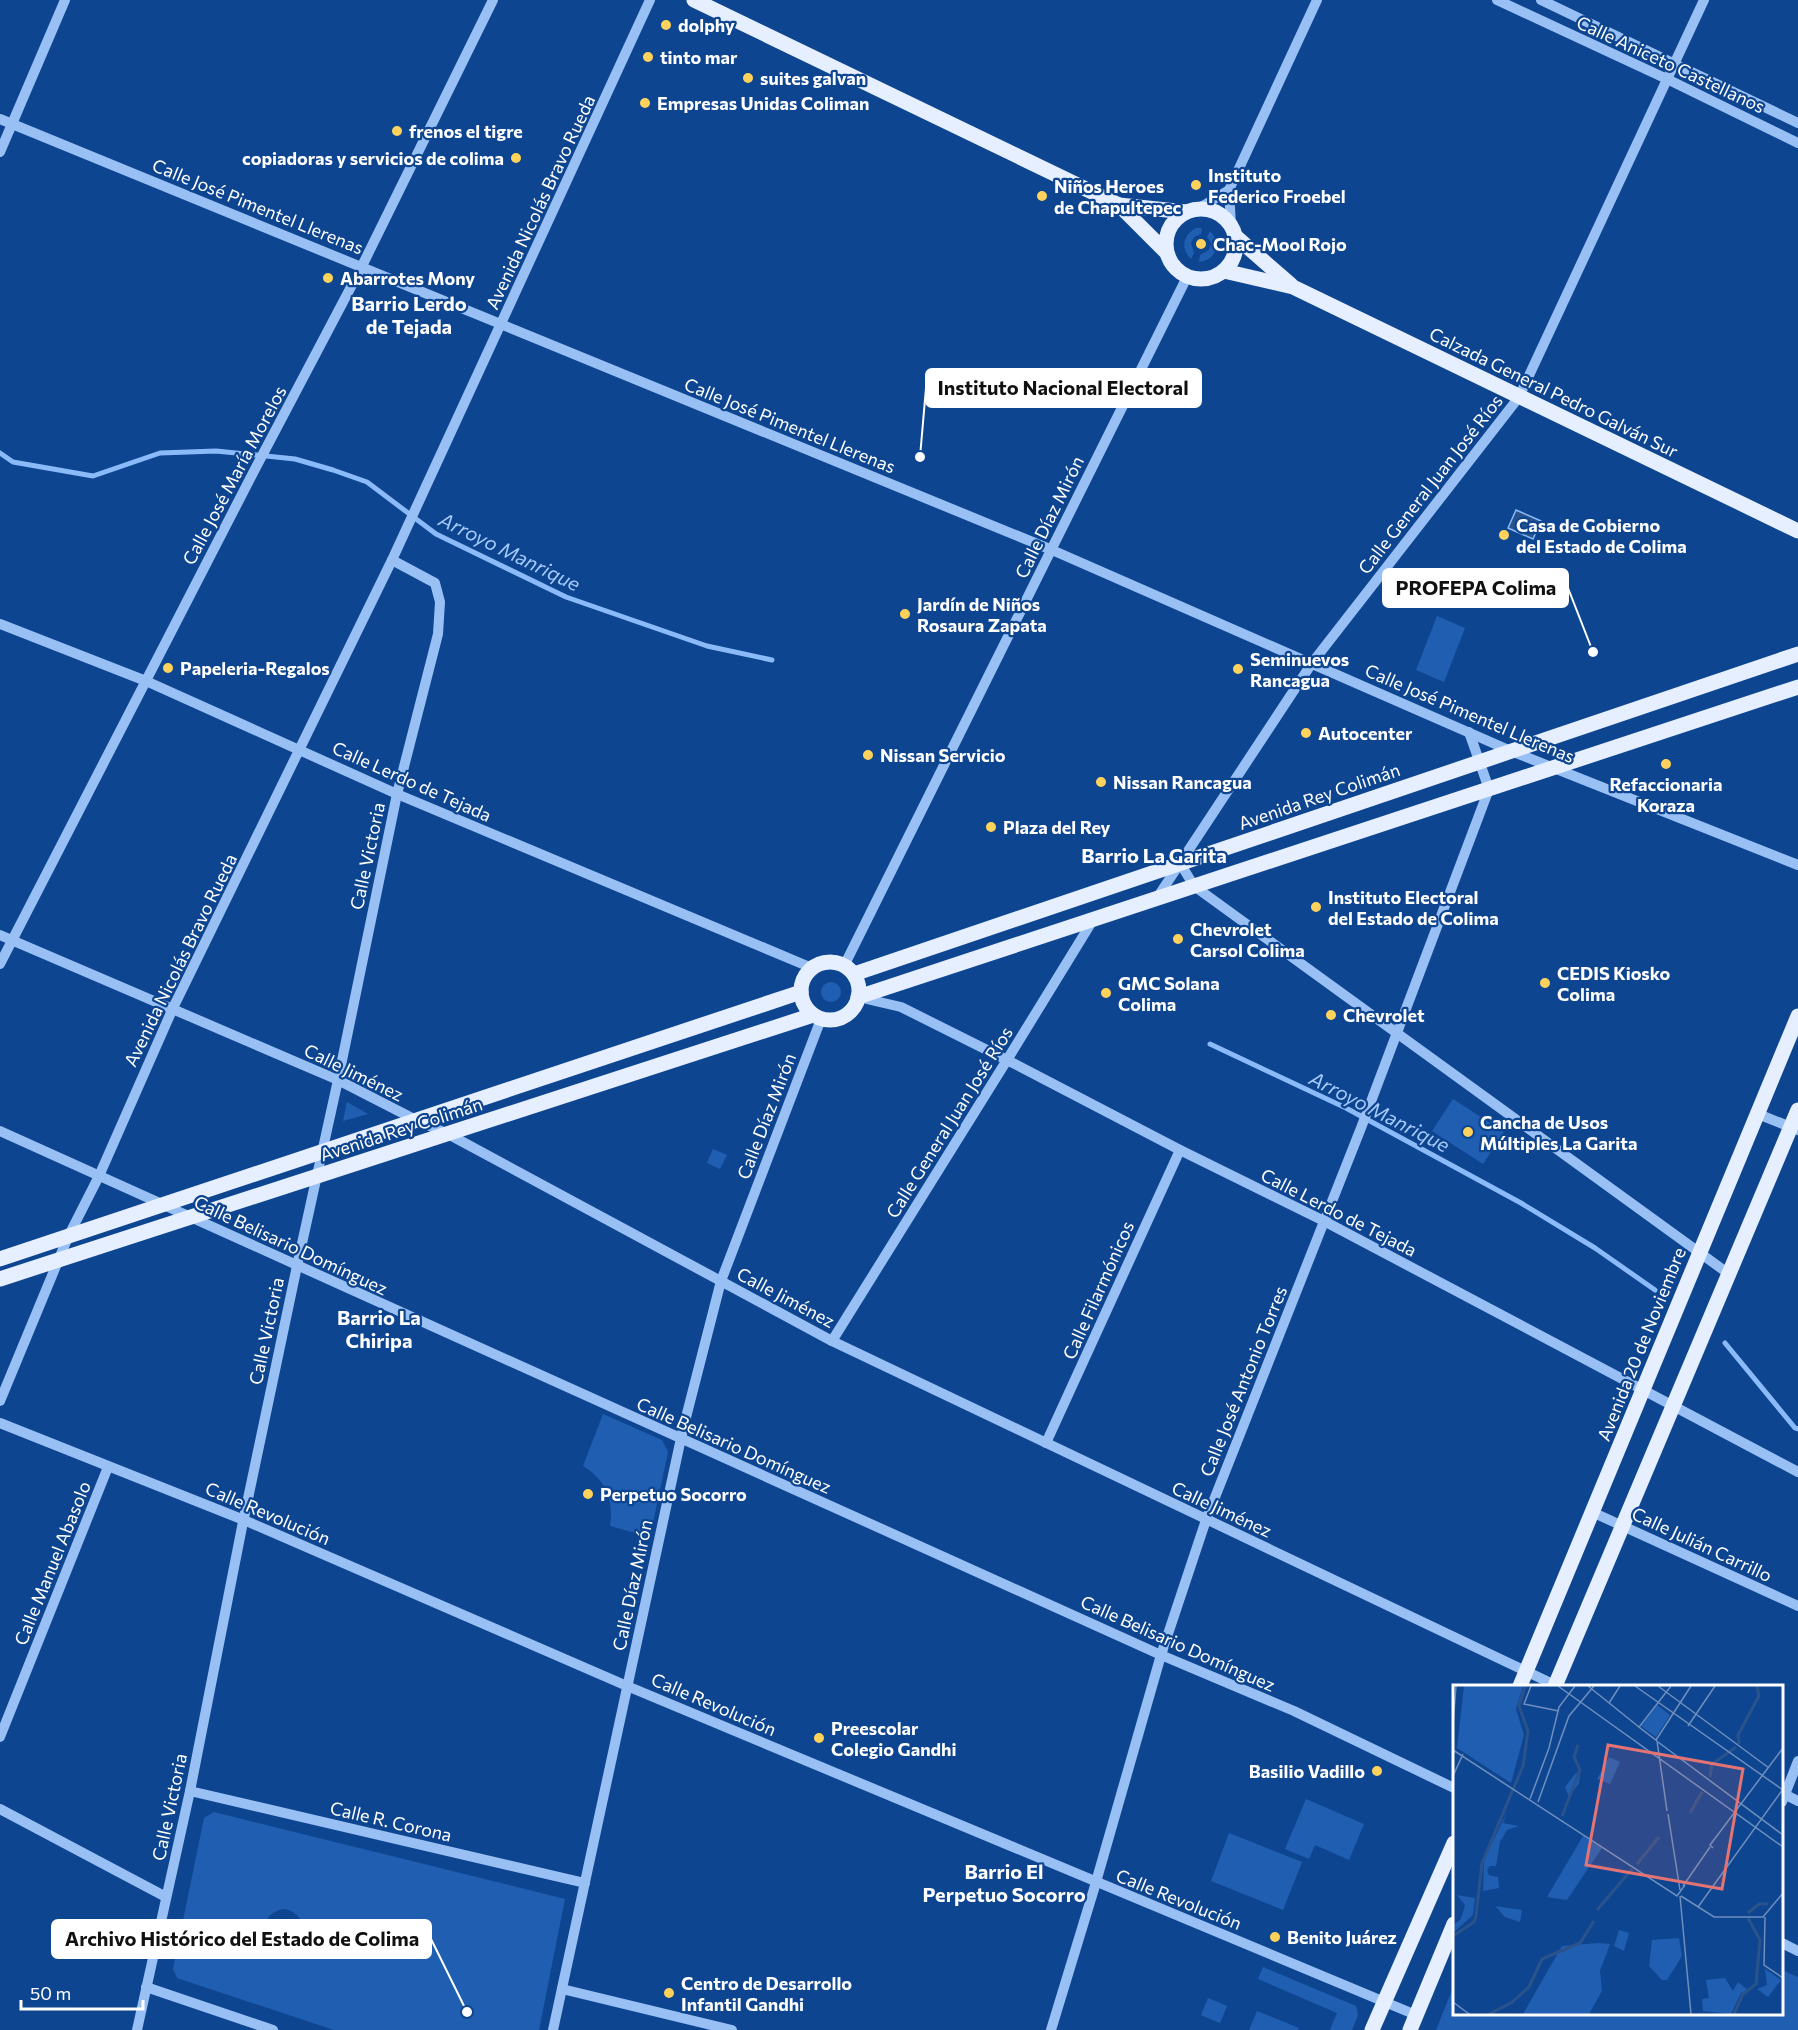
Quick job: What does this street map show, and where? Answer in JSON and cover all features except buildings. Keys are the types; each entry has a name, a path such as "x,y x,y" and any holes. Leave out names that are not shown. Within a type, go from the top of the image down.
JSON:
{"main road":[{"path":"693,0 1119,205 1167,253 1174,267 1187,277 1200,280 1213,278 1224,271 1232,261 1236,249 1233,231 1222,216 1210,210 1192,211 1119,205"},
{"path":"1167,253 1167,237 1173,223 1192,211"},
{"name":"Calzada General Pedro Galván Sur","path":"1233,231 1293,287"},
{"name":"Calzada General Pedro Galván Sur","path":"1224,271 1293,287 1798,531"},
{"name":"Avenida Rey Colimán","path":"849,970 1180,863 1798,654"},
{"path":"858,997 1798,687"},
{"path":"828,962 849,970 859,989 858,997 850,1012 834,1020 817,1017 807,1009 801,992 806,975 812,968 828,962"},
{"name":"Avenida Rey Colimán","path":"0,1259 801,992"},
{"name":"Avenida 20 de Noviembre","path":"1520,1685 1798,1016"},
{"name":"Avenida Rey Colimán","path":"0,1279 817,1017"},
{"path":"1556,1685 1729,1274 1794,1129 1798,1110"},
{"path":"1372,2030 1453,1847"},
{"path":"1410,2030 1453,1929"}],"street":[{"path":"0,152 65,0"},
{"name":"Calle José María Morelos","path":"0,964 362,266 493,0"},
{"name":"Avenida Nicolás Bravo Rueda","path":"0,1401 68,1237 99,1176 173,1008 301,750 402,539 650,0"},
{"path":"1233,231 1229,190 1317,0"},
{"name":"Calle Aniceto Castellanos","path":"1497,0 1798,143"},
{"path":"1528,15 1535,0"},
{"name":"Calle Aniceto Castellanos","path":"1541,0 1798,123"},
{"name":"Calle General Juan José Ríos","path":"1157,898 1312,663 1519,397 1704,0"},
{"name":"Calle José Pimentel Llerenas","path":"0,119 1052,550 1511,751 1798,865"},
{"path":"1192,211 1229,190"},
{"name":"Calle Díaz Mirón","path":"849,970 1187,277"},
{"name":"Calle Victoria","path":"137,2030 190,1791 244,1520 397,794 438,634 440,602 435,583 392,560"},
{"name":"Calle Lerdo de Tejada","path":"0,624 146,681 397,794 812,968"},
{"path":"1469,732 1489,789"},
{"name":"Calle José Antonio Torres","path":"1051,2030 1161,1655 1206,1520 1363,1124 1489,789"},
{"path":"1180,863 1194,886 1729,1274"},
{"name":"Calle General Juan José Ríos","path":"832,1341 1093,920"},
{"name":"Calle Jiménez","path":"0,935 338,1080 448,1134 832,1341 1554,1685"},
{"name":"Calle Lerdo de Tejada","path":"858,997 900,1007 1007,1060 1180,1150 1324,1221 1798,1473"},
{"name":"Calle Díaz Mirón","path":"553,2030 681,1439 721,1281 817,1017"},
{"path":"1758,1113 1794,1129"},
{"name":"Calle Belisario Domínguez","path":"0,1131 1161,1655 1294,1711 1453,1787"},
{"name":"Calle Filarmónicos","path":"1046,1443 1180,1150"},
{"name":"Calle Revolución","path":"0,1423 244,1520 627,1686 1416,2015"},
{"name":"Calle Manuel Abasolo","path":"0,1737 108,1467"},
{"name":"Calle Julián Carrillo","path":"1592,1512 1798,1606"},
{"path":"1798,1761 1783,1797 1798,1801"},
{"name":"Calle R. Corona","path":"190,1791 585,1883"},
{"path":"0,1809 166,1897"},
{"path":"1783,1944 1798,1951"},
{"path":"146,1987 273,2030"},
{"path":"562,1989 732,2030"}],"shaded area":[{"path":"1196,228 1202,228 1201,234 1194,237 1191,243 1194,253 1191,259 1185,250 1184,242 1188,234"},
{"path":"1210,231 1216,241 1215,251 1210,258 1199,262 1200,255 1209,250 1211,243 1207,237"},
{"path":"1516,510 1541,521 1533,539 1508,528"},
{"path":"1437,616 1465,628 1444,682 1416,670"},
{"path":"831,982 838,985 841,992 838,999 831,1002 824,999 821,992 824,985"},
{"name":"Cancha de Usos Múltiples La Garita","path":"1453,1099 1504,1132 1483,1164 1432,1131"},
{"path":"347,1102 368,1114 343,1121"},
{"path":"713,1149 727,1155 720,1169 707,1163"},
{"path":"603,1414 662,1440 668,1452 650,1537 610,1526 611,1508 607,1492 603,1484 583,1466"},
{"path":"1306,1799 1364,1824 1349,1860 1315,1845 1309,1859 1285,1849"},
{"path":"214,1812 565,1899 539,2030 334,2030 177,1978 173,1969 204,1818","holes":["284,1909 289,1910 301,1920 303,1929 298,1939 290,1945 281,1946 274,1943 268,1936 267,1920 273,1913"]},
{"path":"1229,1833 1302,1862 1283,1910 1211,1881"},
{"path":"1263,1967 1356,2006 1358,2015 1352,2030 1330,2030 1337,2013 1258,1979"},
{"path":"1783,1970 1798,1977 1798,2030 1436,2030 1453,1988 1453,2015 1783,2015"},
{"path":"1208,1998 1227,2006 1220,2023 1201,2015"},
{"path":"1257,2011 1299,2028 1298,2030 1249,2030"}],"waterway":[{"name":"Arroyo Manrique","path":"0,453 13,462 93,476 160,453 216,451 295,459 367,482 436,534 566,597 707,646 772,660"},
{"name":"Arroyo Manrique","path":"1210,1044 1346,1108 1521,1203 1595,1248 1655,1290"},
{"name":"Arroyo Manrique","path":"1725,1343 1798,1429"}],"place":[{"name":"dolphy","path":"666,25"},
{"name":"tinto mar","path":"648,57"},
{"name":"suites galvan","path":"748,78"},
{"name":"Empresas Unidas Coliman","path":"645,103"},
{"name":"frenos el tigre","path":"397,131"},
{"name":"copiadoras y servicios de colima","path":"516,158"},
{"name":"Instituto Federico Froebel","path":"1196,185"},
{"name":"Niños Heroes de Chapultepec","path":"1042,196"},
{"name":"Chac-Mool Rojo","path":"1201,244"},
{"name":"Abarrotes Mony","path":"328,278"},
{"name":"Instituto Nacional Electoral","path":"920,457"},
{"name":"Casa de Gobierno del Estado de Colima","path":"1504,535"},
{"name":"Jardín de Niños Rosaura Zapata","path":"905,614"},
{"name":"PROFEPA Colima","path":"1593,652"},
{"name":"Papeleria-Regalos","path":"168,668"},
{"name":"Seminuevos Rancagua","path":"1238,669"},
{"name":"Autocenter","path":"1306,733"},
{"name":"Nissan Servicio","path":"868,755"},
{"name":"Refaccionaria Koraza","path":"1666,764"},
{"name":"Nissan Rancagua","path":"1101,782"},
{"name":"Plaza del Rey","path":"991,827"},
{"name":"Instituto Electoral del Estado de Colima","path":"1316,907"},
{"name":"Chevrolet Carsol Colima","path":"1178,939"},
{"name":"CEDIS Kiosko Colima","path":"1545,983"},
{"name":"GMC Solana Colima","path":"1106,993"},
{"name":"Chevrolet","path":"1331,1015"},
{"name":"Cancha de Usos Múltiples La Garita","path":"1468,1132"},
{"name":"Perpetuo Socorro","path":"588,1494"},
{"name":"Preescolar Colegio Gandhi","path":"819,1738"},
{"name":"Basilio Vadillo","path":"1377,1771"},
{"name":"Benito Juárez","path":"1275,1937"},
{"name":"Centro de Desarrollo Infantil Gandhi","path":"669,1993"},
{"name":"Archivo Histórico del Estado de Colima","path":"467,2012"}],"district":[{"name":"Barrio Lerdo de Tejada","path":"409,314"},
{"name":"Barrio La Garita","path":"1154,855"},
{"name":"Barrio La Chiripa","path":"379,1328"},
{"name":"Barrio El Perpetuo Socorro","path":"1004,1882"}]}
